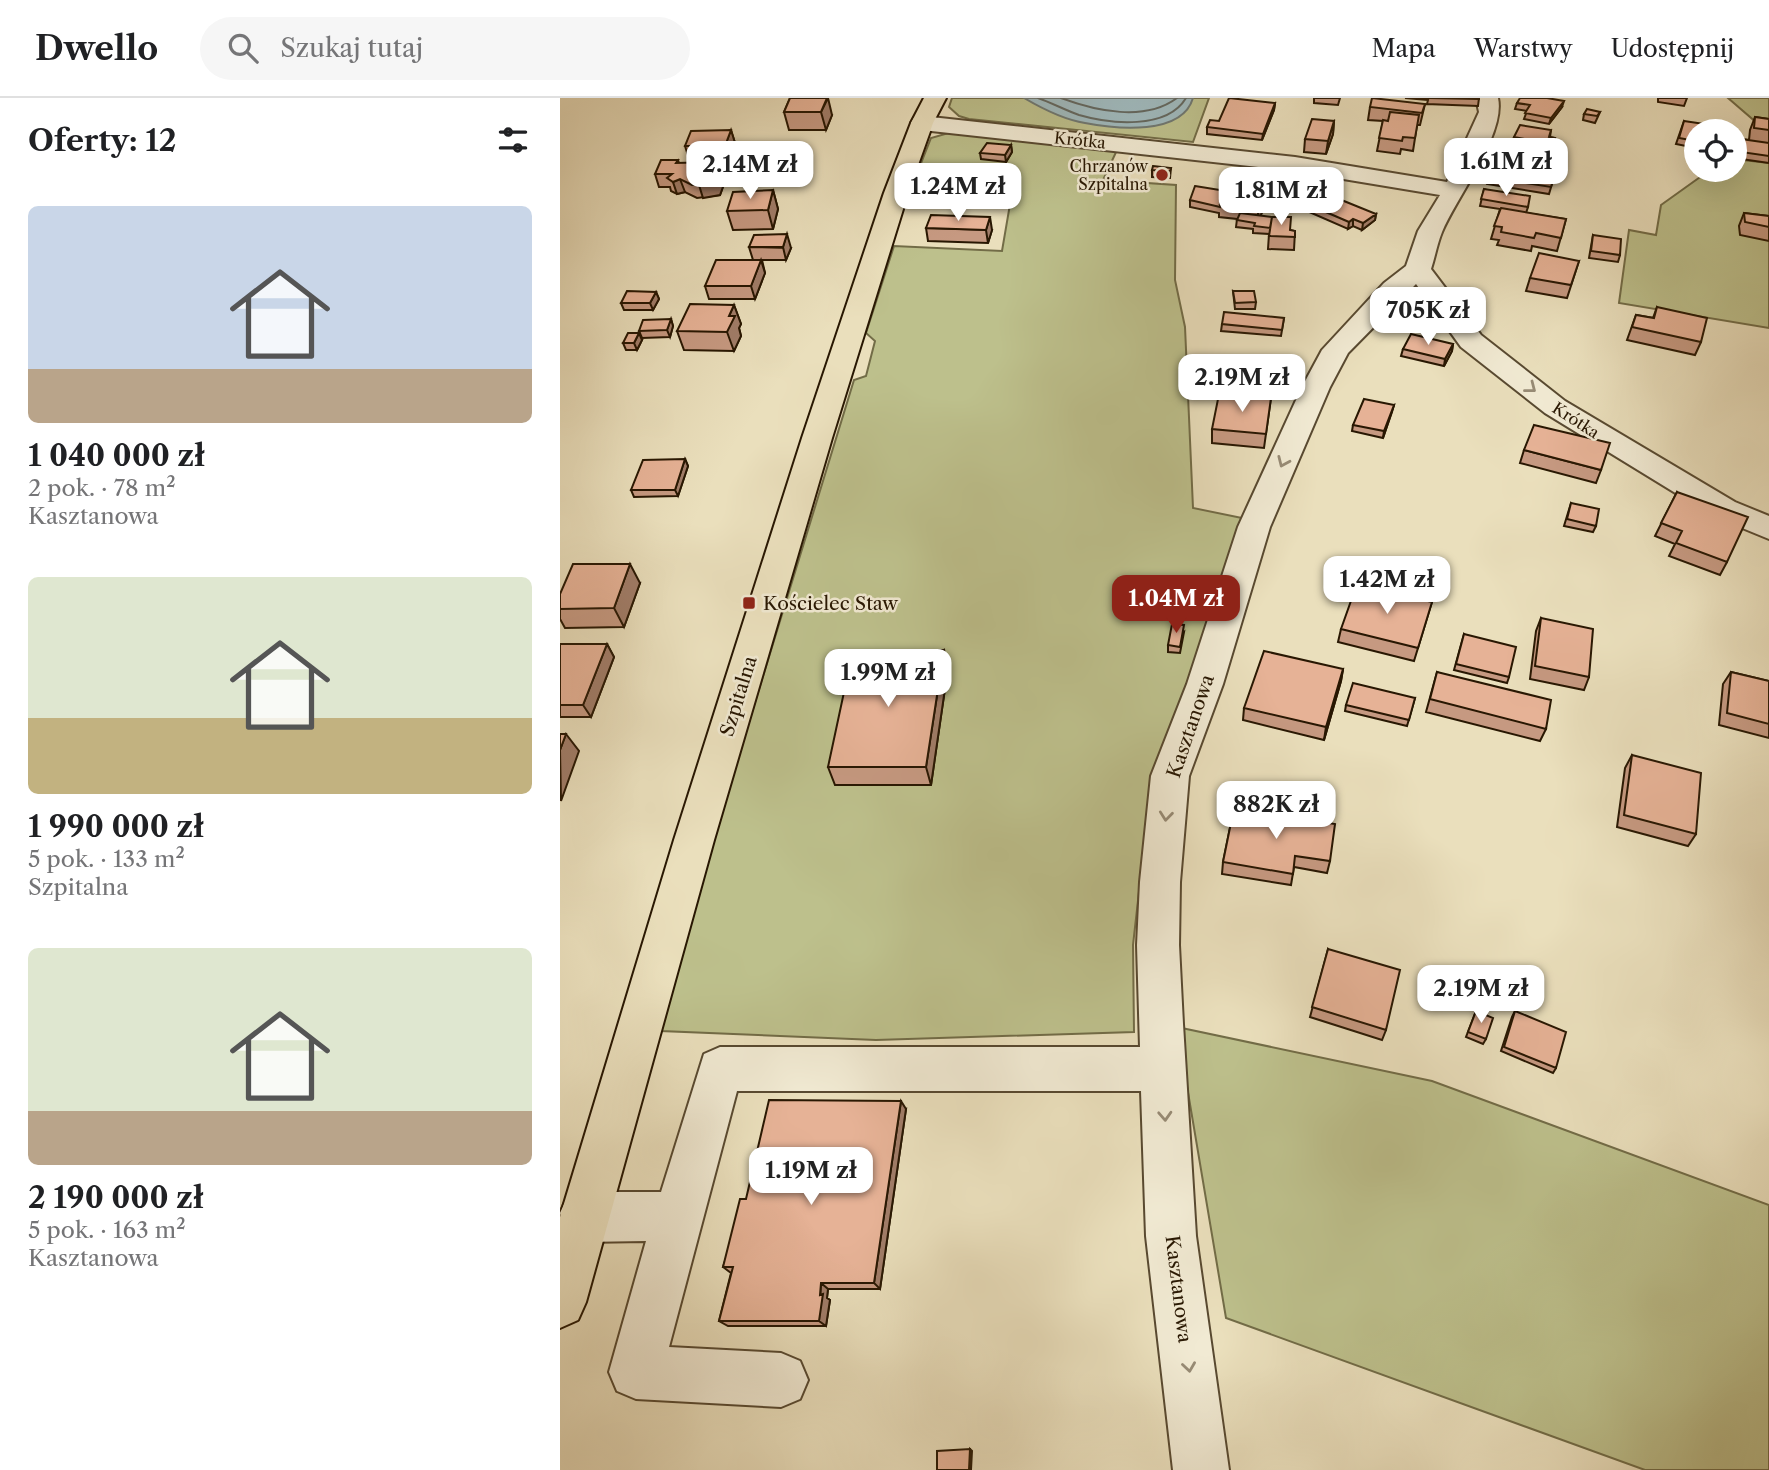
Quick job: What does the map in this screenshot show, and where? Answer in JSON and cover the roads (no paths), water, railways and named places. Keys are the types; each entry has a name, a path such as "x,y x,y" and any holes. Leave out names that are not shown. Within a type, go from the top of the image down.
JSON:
{"main road":[{"name":"Szpitalna","path":"560,1302 789,528 896,193 922,123 935,98"}],"street":[{"path":"1418,269 1415,212 1450,198 1490,112 1487,98"},
{"name":"Krótka","path":"922,123 1296,163 1363,175 1450,198"},
{"name":"Krótka","path":"1363,175 1415,212 1450,198"},
{"name":"Krótka","path":"1418,269 1471,341 1555,407 1724,509 1769,528"},
{"name":"Kasztanowa","path":"1201,1470 1171,1236 1163,1069 1158,944 1162,854 1170,776 1205,684 1254,527 1316,387 1336,350 1393,289 1418,269"},
{"path":"781,1380 636,1372 720,1069 1163,1069"},
{"path":"583,1217 678,1216"}],"water":[{"path":"1024,98 1193,98 1186,110 1176,119 1162,124 1130,128 1077,121 1053,113"}],"place":[{"name":"Chrzanów Szpitalna","path":"1162,175"},
{"name":"Kościelec Staw","path":"749,603"}]}
